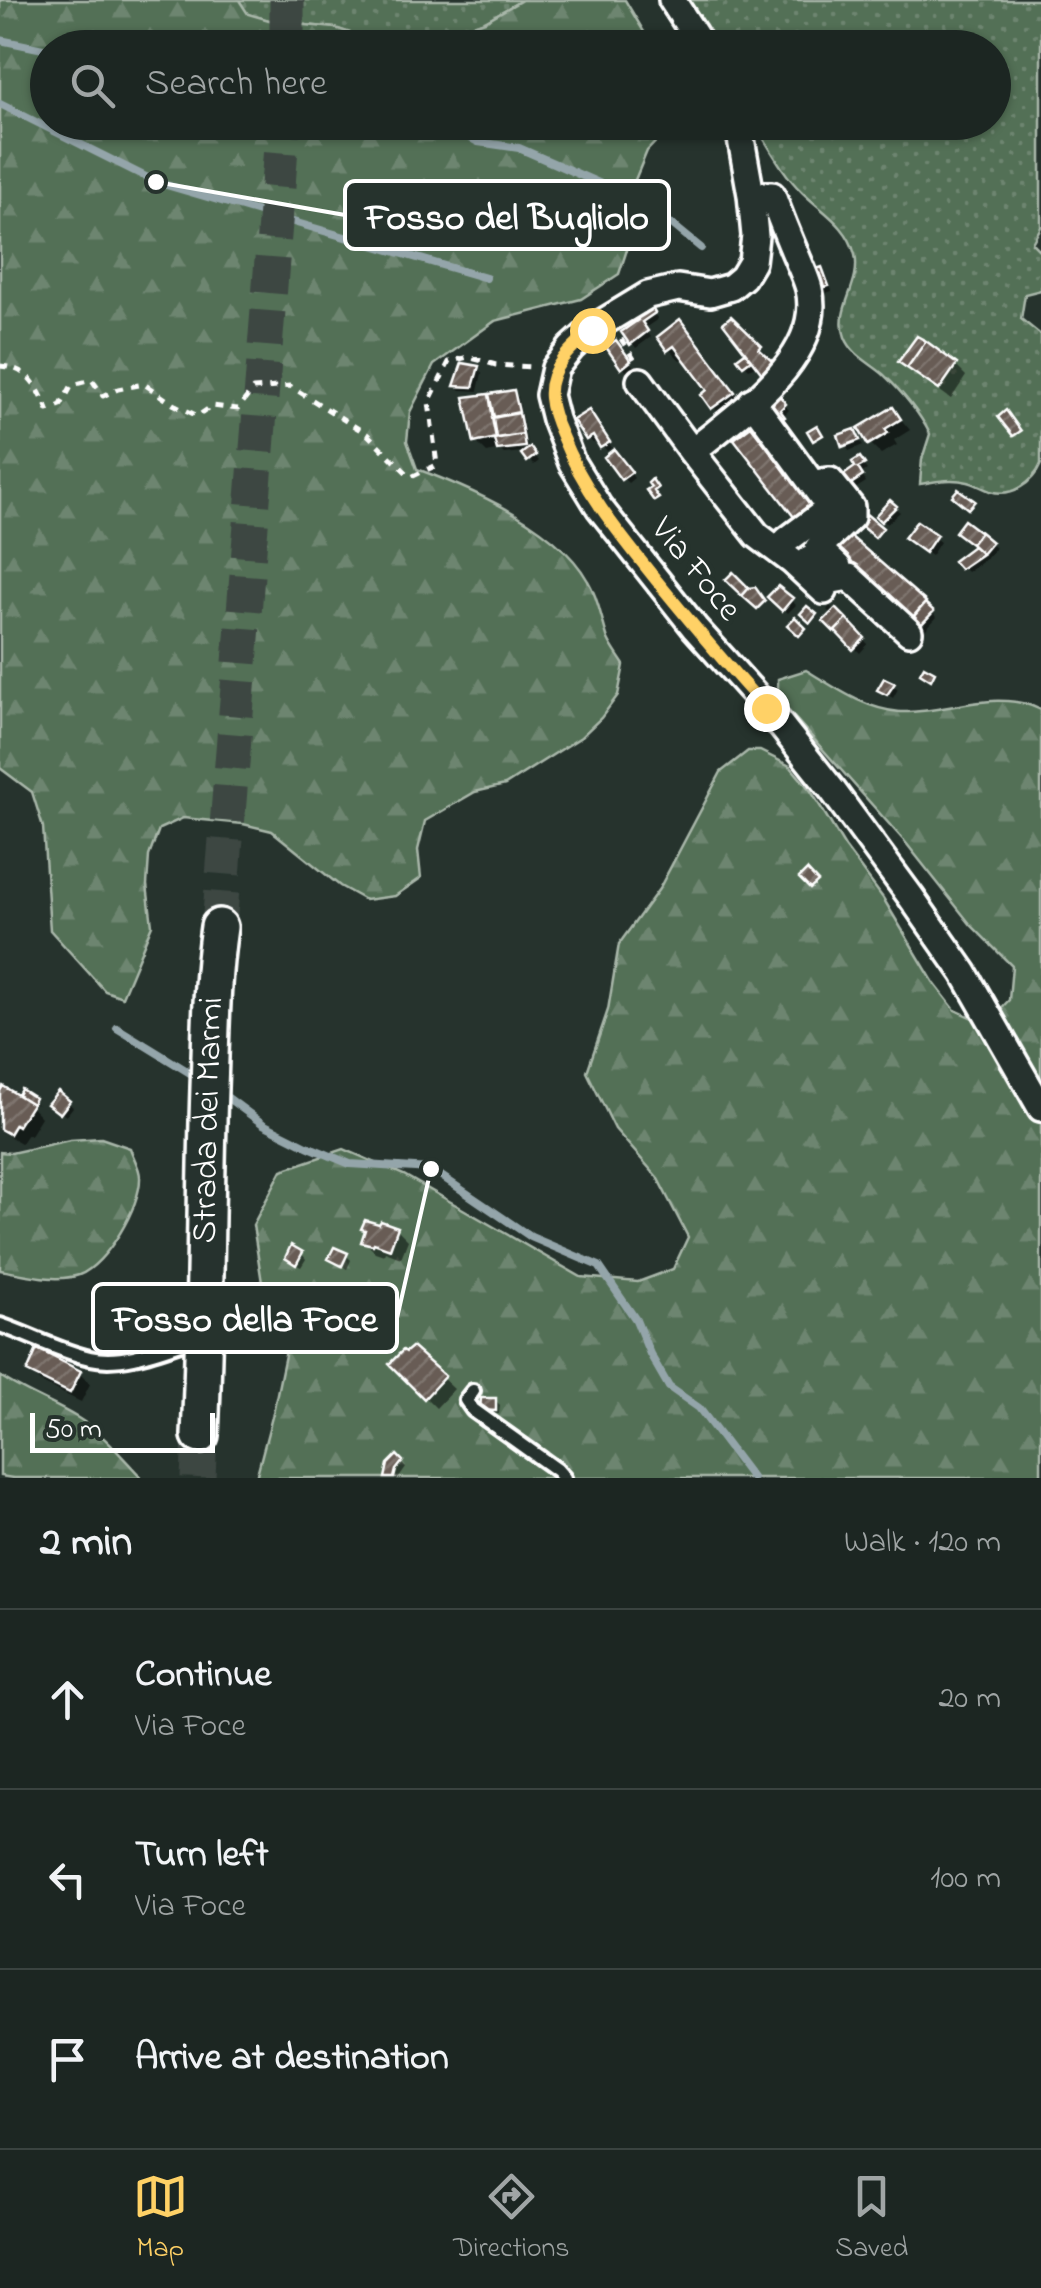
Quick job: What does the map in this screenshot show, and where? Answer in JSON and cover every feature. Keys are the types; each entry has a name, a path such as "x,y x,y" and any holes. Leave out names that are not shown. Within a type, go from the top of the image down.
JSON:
{"main road":[{"name":"Strada dei Marmi","path":"200,1435 213,967 218,927"}],"street":[{"path":"672,0 691,30"},
{"path":"555,368 592,330 648,295 678,288 710,293 730,287 744,277 752,262 755,236 741,140"},
{"path":"692,452 770,386 808,332 810,289 772,194 750,195"},
{"name":"Via Foce","path":"555,368 549,395 554,419 572,463 599,507 705,640 766,708 878,852 964,973 1041,1108"},
{"path":"640,381 757,535 824,591"},
{"path":"752,401 830,508 787,540"},
{"path":"811,482 830,481 851,507 851,517 818,548 908,632"},
{"path":"757,535 787,540 834,580 849,578"}],"lane":[{"path":"0,1326 91,1358 115,1359 205,1334"},
{"path":"473,1392 466,1400 473,1410 564,1478"}],"path":[{"path":"0,366 8,366 33,380 48,410 62,405 72,385 92,380 103,396 144,384 198,416 212,406 238,409 253,390 290,386 367,434 410,477 436,465 429,402 449,362 468,358 496,366 555,368"}],"green space":[{"path":"0,0 239,0 248,14 276,22 341,30 30,30 30,140 657,140 647,151 635,180 640,210 619,274 581,299 495,321 434,365 410,412 407,441 417,469 513,513 536,527 574,562 592,588 608,639 624,665 618,695 601,718 581,737 505,785 475,792 425,821 418,850 421,878 395,896 365,900 340,886 272,831 183,818 159,829 149,856 147,885 152,925 122,997 105,991 50,930 43,827 32,792 0,768"},
{"path":"239,0 522,0 485,21 459,30 341,30 276,22 247,14"},
{"path":"522,0 625,0 643,30 459,30 485,21"},
{"path":"683,0 1041,0 1041,227 1032,243 1041,252 1041,290 1025,294 1021,319 1041,335 1041,464 1021,487 998,493 962,481 920,484 930,434 903,395 856,353 845,337 843,316 856,266 852,245 840,227 788,176 764,140 1011,140 1011,30 700,30"},
{"path":"806,670 851,697 887,710 917,712 1006,701 1041,710 1041,1478 256,1478 286,1350 263,1289 253,1225 282,1170 344,1149 404,1175 581,1277 638,1282 673,1269 688,1237 657,1177 615,1129 587,1072 608,1010 619,944 659,889 721,772 748,751 760,751 790,766 811,791 955,1010 986,1024 1009,1000 1012,966 971,925 906,843 778,699 778,679"},
{"path":"101,1138 130,1148 140,1177 135,1203 110,1247 89,1269 70,1277 0,1270 0,1152"},
{"path":"0,1376 87,1424 142,1478 0,1476"}],"building":[{"path":"822,267 829,286 819,289 813,270"},
{"path":"651,306 655,313 642,322 648,331 630,345 621,332"},
{"path":"731,316 774,363 763,375 723,323"},
{"path":"680,319 735,392 711,409 701,395 707,390 674,346 667,351 657,337"},
{"path":"917,336 926,341 907,368 898,362"},
{"path":"616,340 631,361 621,369 606,347"},
{"path":"926,341 957,364 939,390 907,368"},
{"path":"745,352 751,360 743,366 737,358"},
{"path":"462,363 479,366 473,387 454,386"},
{"path":"514,390 519,412 494,417 489,394"},
{"path":"489,394 496,438 474,443 464,397"},
{"path":"779,395 786,404 780,410 785,417 776,423 768,405"},
{"path":"893,407 901,419 868,445 858,428"},
{"path":"589,410 610,442 600,448 593,436 586,440 573,420"},
{"path":"1006,410 1021,431 1013,436 998,417"},
{"path":"519,413 523,434 496,438 492,418"},
{"path":"817,425 823,435 813,441 807,431"},
{"path":"751,426 811,504 794,517 734,439"},
{"path":"855,429 860,440 842,447 838,435"},
{"path":"523,434 525,447 497,450 494,439"},
{"path":"530,447 536,455 527,462 521,454"},
{"path":"614,449 632,472 621,480 604,457"},
{"path":"860,457 865,464 858,468 863,476 848,486 842,476 855,467 852,462"},
{"path":"652,479 659,498 654,501 646,490"},
{"path":"958,489 975,501 968,509 952,496"},
{"path":"890,500 897,506 881,522 875,516"},
{"path":"865,513 883,528 875,538 857,523"},
{"path":"964,520 980,532 971,544 955,532"},
{"path":"917,521 937,535 925,553 904,538"},
{"path":"980,532 992,542 982,554 971,544"},
{"path":"849,535 926,602 910,621 832,554"},
{"path":"973,546 982,554 960,569 953,561"},
{"path":"733,572 749,588 742,596 725,580"},
{"path":"778,586 793,598 782,611 767,597"},
{"path":"755,587 765,601 757,609 742,596"},
{"path":"925,603 934,611 919,627 910,620"},
{"path":"807,606 817,614 810,623 800,614"},
{"path":"836,608 847,619 834,632 823,621"},
{"path":"795,617 806,628 799,636 787,625"},
{"path":"847,619 865,638 853,650 835,631"},
{"path":"924,666 935,672 931,680 920,673"},
{"path":"884,678 895,683 887,695 877,690"},
{"path":"807,870 818,882 810,889 799,878"},
{"path":"3,1086 32,1104 9,1134 0,1129"},
{"path":"21,1089 35,1098 32,1104 18,1095"},
{"path":"58,1091 70,1101 60,1114 47,1104"},
{"path":"365,1220 398,1227 390,1249 361,1242"},
{"path":"291,1245 303,1252 296,1265 285,1258"},
{"path":"334,1247 348,1253 342,1266 328,1259"},
{"path":"412,1347 445,1376 424,1399 389,1364"},
{"path":"37,1349 81,1371 70,1393 27,1372"},
{"path":"481,1398 496,1398 496,1411 480,1410"},
{"path":"397,1455 403,1461 394,1478 385,1478 388,1464"}],"waterway":[{"path":"0,40 30,46"},
{"path":"0,104 30,119"},
{"path":"72,140 156,182 486,278"},
{"path":"474,140 519,148 626,195 701,248"},
{"path":"117,1028 200,1079"},
{"path":"220,1092 263,1124 350,1164 431,1169 531,1237 599,1266 636,1320 669,1387 699,1408 752,1478"}],"tunnel":[{"path":"287,0 287,30"},
{"path":"219,927 282,140"},
{"path":"198,1478 200,1435"}],"place":[{"name":"Fosso del Bugliolo","path":"156,182"},
{"name":"Fosso della Foce","path":"431,1169"}],"route":[{"path":"592,330 555,368 549,395 572,463 599,507 646,567 766,708"}]}
